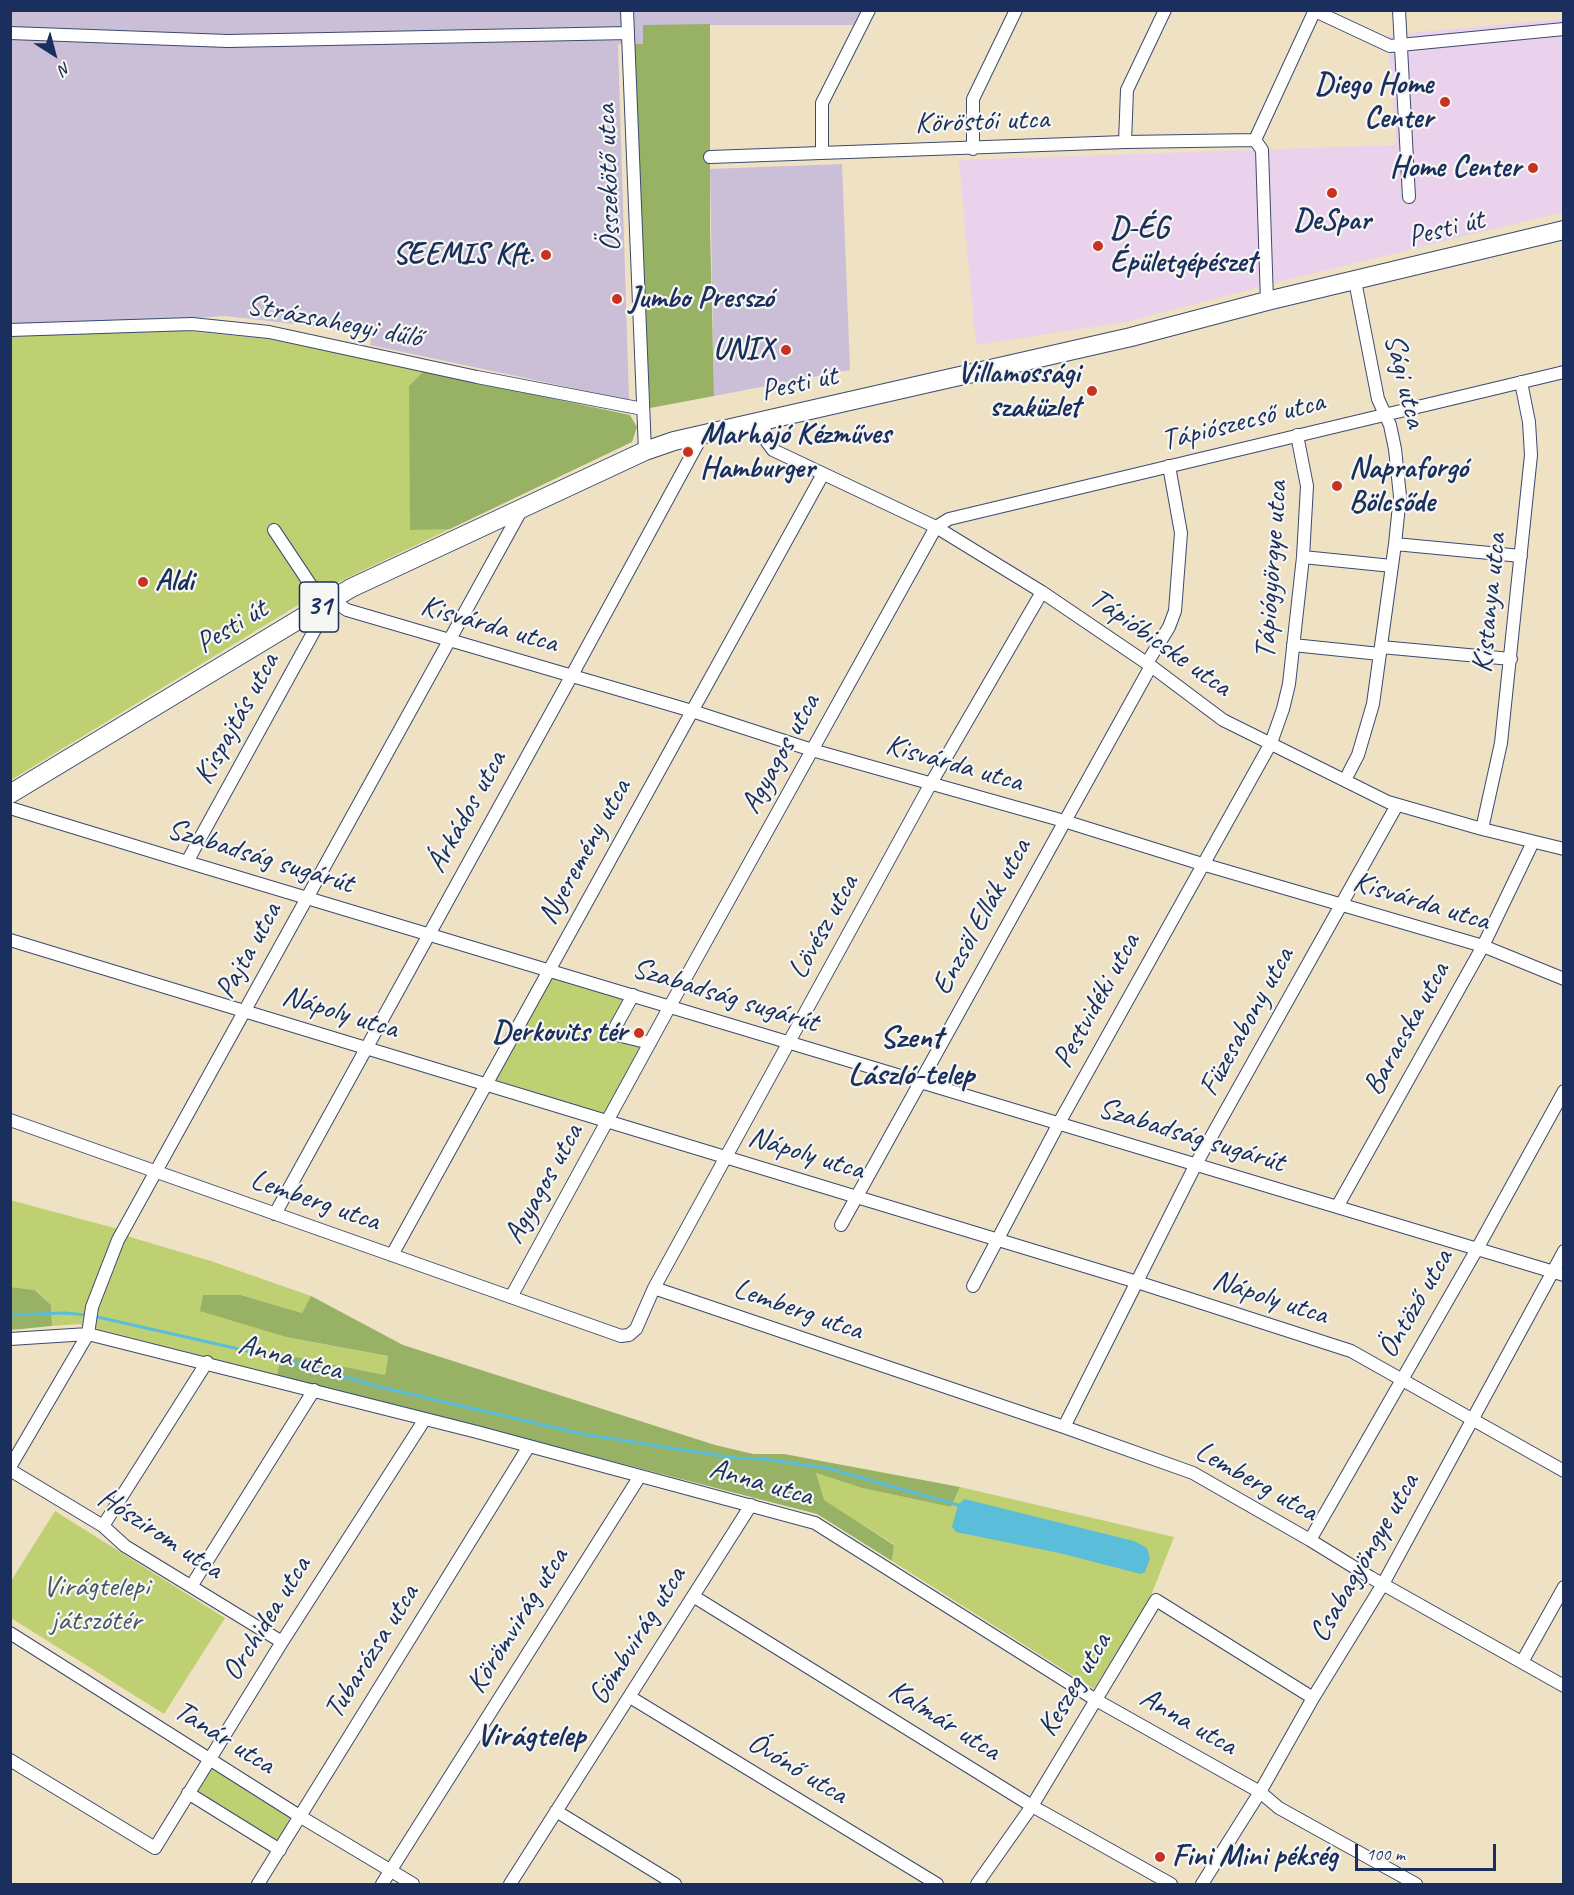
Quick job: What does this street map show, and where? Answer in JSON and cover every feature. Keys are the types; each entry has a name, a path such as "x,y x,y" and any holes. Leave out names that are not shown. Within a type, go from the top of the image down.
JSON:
{"main road":[{"name":"Pesti út","path":"10,794 351,588 645,451 703,434 1131,337 1267,301 1563,230"}],"street":[{"name":"Összekötő utca","path":"627,10 645,451"},
{"path":"822,153 822,103 869,10"},
{"path":"973,149 973,99 1016,10"},
{"path":"1125,142 1127,90 1165,10"},
{"path":"1399,10 1409,197"},
{"path":"1267,301 1262,150 1255,140 1315,11 1390,46 1563,29"},
{"path":"10,33 228,41 628,33"},
{"name":"Köröstói utca","path":"710,157 1125,142 1255,140"},
{"name":"Sági utca","path":"1345,780 1366,730 1373,704 1400,496 1399,473 1390,425 1378,399 1355,281"},
{"name":"Strázsahegyi dűlő","path":"10,330 192,324 269,332 643,409"},
{"name":"Tápiószecső utca","path":"936,527 949,519 1563,372"},
{"name":"Kistanya utca","path":"1482,829 1501,743 1531,455 1529,422 1521,382"},
{"name":"Tápióbicske utca","path":"764,420 767,441 773,450 936,527 1042,592 1149,665 1208,710 1271,744 1397,805 1563,849"},
{"name":"Árkádos utca","path":"275,1214 703,434"},
{"name":"Tápiógyörgye utca","path":"1271,744 1283,709 1303,557 1307,486 1298,435"},
{"name":"Enzsöl Ellák utca","path":"841,1225 1169,627 1175,611 1181,533 1169,466"},
{"name":"Nyeremény utca","path":"392,1255 823,474"},
{"name":"Pajta utca","path":"88,1332 92,1307 118,1240 524,506"},
{"name":"Agyagos utca","path":"670,1006 936,527"},
{"name":"Kisvárda utca","path":"274,530 312,587 354,612 692,711 930,785 1064,821 1483,946 1563,979"},
{"path":"1395,544 1521,556"},
{"path":"1303,557 1392,566"},
{"name":"Lövész utca","path":"654,1288 930,785 1042,592"},
{"name":"Kispajtás utca","path":"187,862 331,600"},
{"path":"1293,645 1511,659"},
{"name":"Pestvidéki utca","path":"973,1286 1059,1123 1271,744"},
{"name":"Füzesabony utca","path":"1064,1427 1196,1164 1397,805"},
{"name":"Szabadság sugárút","path":"10,808 1558,1273"},
{"name":"Baracska utca","path":"1337,1207 1483,946 1533,842"},
{"name":"Nápoly utca","path":"10,940 857,1196 1351,1351 1563,1471"},
{"path":"633,995 616,1026 616,1032 621,1036 653,1038 670,1006"},
{"name":"Agyagos utca","path":"511,1297 653,1038"},
{"name":"Öntöző utca","path":"1310,1540 1477,1249 1563,1091"},
{"name":"Lemberg utca","path":"10,1120 621,1336 629,1335 636,1329 654,1288 1193,1473 1563,1686"},
{"name":"Csabagyöngye utca","path":"1202,1884 1260,1792 1313,1698 1383,1584 1472,1419 1558,1273 1563,1251"},
{"path":"10,1469 88,1332"},
{"name":"Anna utca","path":"10,1339 88,1332 815,1523 1096,1700 1260,1792 1279,1808 1416,1884"},
{"path":"103,1526 207,1362"},
{"path":"192,1586 314,1390"},
{"name":"Orchidea utca","path":"10,1760 155,1848 282,1642 425,1419"},
{"name":"Tubarózsa utca","path":"258,1884 529,1446"},
{"name":"Hószirom utca","path":"10,1469 103,1526 125,1546 282,1642"},
{"name":"Körömvirág utca","path":"382,1884 640,1476"},
{"name":"Gömbvirág utca","path":"510,1884 751,1505"},
{"path":"1521,1662 1563,1587"},
{"name":"Kalmár utca","path":"693,1596 1032,1806 1171,1884"},
{"name":"Keszeg utca","path":"977,1884 1032,1806 1156,1600 1313,1698"},
{"name":"Tanár utca","path":"10,1633 301,1817 413,1884"},
{"name":"Óvónő utca","path":"630,1697 937,1884"},
{"path":"188,1792 280,1850"},
{"path":"556,1811 675,1884"}],"shaded area":[{"path":"11,11 869,11 862,25 643,25 643,44 618,44 629,400 370,345 372,333 225,316 11,330"},
{"path":"1563,19 1563,212 1125,322 976,345 959,160 1396,145 1388,35"},
{"path":"842,164 850,370 714,396 710,169"}],"green space":[{"path":"710,24 710,227 714,396 650,408 634,44 643,44 643,25"},
{"path":"11,330 176,330 268,339 424,371 410,529 450,529 326,588 11,780"},
{"path":"424,371 630,415 637,427 632,442 450,529 410,530 409,386"},
{"path":"557,976 626,998 606,1037 643,1048 609,1116 493,1079 548,980"},
{"path":"10,1200 118,1229 130,1237 211,1261 311,1296 302,1313 241,1295 203,1295 201,1310 286,1337 388,1356 385,1375 281,1354 277,1375 79,1324 52,1326 51,1305 36,1290 11,1287"},
{"path":"11,1287 35,1290 51,1305 52,1326 11,1330"},
{"path":"203,1295 241,1295 302,1313 311,1296 403,1345 715,1445 753,1454 784,1454 960,1487 951,1507 862,1488 816,1473 824,1500 894,1545 892,1561 817,1514 277,1375 281,1354 385,1375 388,1356 286,1337 200,1311"},
{"path":"816,1473 862,1488 951,1507 960,1487 1174,1537 1150,1598 1094,1689 892,1561 894,1544 823,1500"},
{"name":"Virágtelepi játszótér","path":"55,1511 225,1618 164,1714 11,1618 11,1581"},
{"path":"214,1766 292,1816 291,1822 279,1841 274,1843 195,1792 208,1769"}],"water":[{"path":"964,1499 1134,1541 1147,1548 1150,1559 1145,1572 1141,1574 1059,1553 956,1532 952,1527 958,1505"}],"waterway":[{"path":"10,1315 65,1313 86,1315"},
{"path":"93,1316 283,1359 376,1386 582,1434 735,1458 763,1459 827,1468 958,1505"}],"place":[{"name":"Diego Home Center","path":"1445,102"},
{"name":"Home Center","path":"1533,168"},
{"name":"DeSpar","path":"1332,193"},
{"name":"D-ÉG Épületgépészet","path":"1098,246"},
{"name":"SEEMIS Kft.","path":"546,255"},
{"name":"Jumbo Presszó","path":"617,299"},
{"name":"UNIX","path":"786,350"},
{"name":"Villamossági szaküzlet","path":"1092,391"},
{"name":"Marhajó Kézműves Hamburger","path":"688,452"},
{"name":"Napraforgó Bölcsőde","path":"1337,486"},
{"name":"Aldi","path":"143,582"},
{"name":"Derkovits tér","path":"639,1033"},
{"name":"Fini Mini pékség","path":"1160,1857"}],"district":[{"name":"Szent László-telep","path":"911,1058"},
{"name":"Virágtelep","path":"531,1737"}]}
